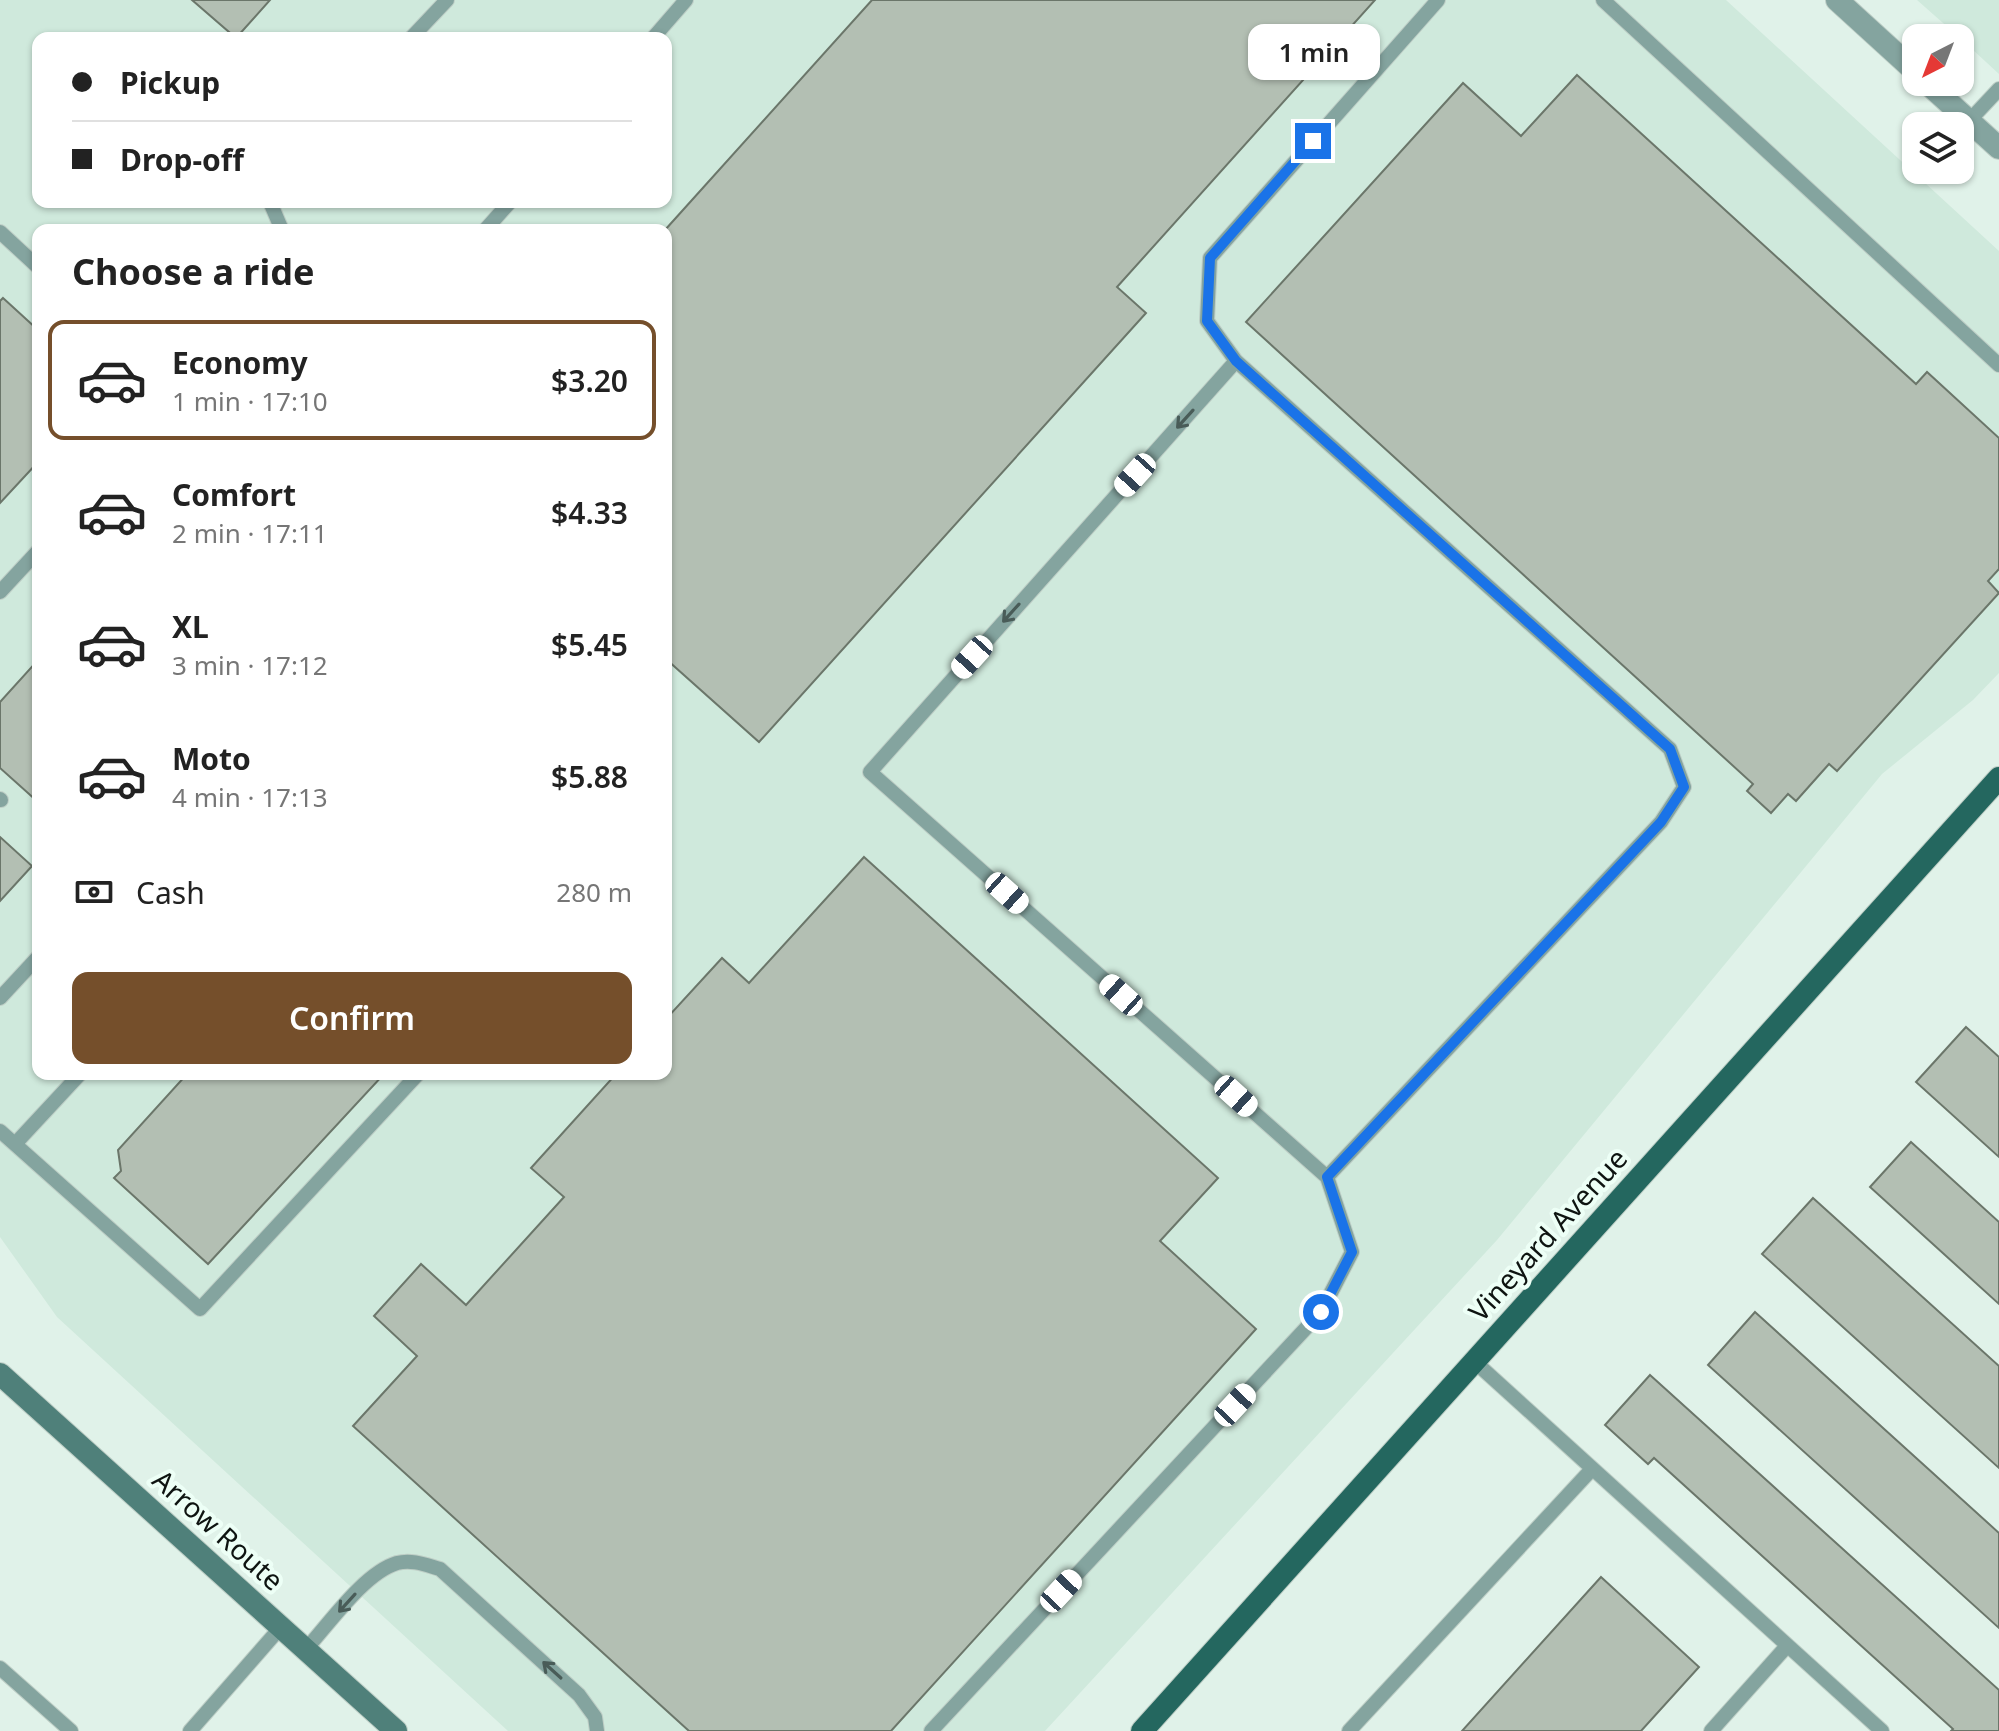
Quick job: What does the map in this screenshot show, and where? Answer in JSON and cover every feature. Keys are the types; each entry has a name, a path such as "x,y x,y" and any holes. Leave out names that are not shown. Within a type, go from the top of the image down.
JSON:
{"main road":[{"name":"Vineyard Avenue","path":"1142,1731 1999,778"},
{"name":"Arrow Route","path":"0,1374 396,1731"}],"street":[{"path":"1837,0 1902,59"},
{"path":"1941,96 1959,112"},
{"path":"1974,126 1999,148"}],"lane":[{"path":"417,32 447,0"},
{"path":"658,32 686,0"},
{"path":"1327,1177 1661,822 1684,787 1670,749 1236,361 1207,321 1210,258 1438,0"},
{"path":"1603,0 1999,365"},
{"path":"1974,116 1999,89"},
{"path":"490,224 505,208"},
{"path":"0,232 32,261"},
{"path":"931,1731 1321,1312 1352,1252 1327,1177 870,772 1236,361"},
{"path":"0,592 32,557"},
{"path":"0,998 32,963"},
{"path":"15,1144 74,1080"},
{"path":"0,1131 200,1309 412,1080"},
{"path":"1475,1362 1882,1731"},
{"path":"1349,1731 1592,1469"},
{"path":"306,1649 381,1570 399,1562 417,1562 440,1569 579,1695 595,1717 597,1731"},
{"path":"190,1731 281,1627"},
{"path":"1711,1731 1787,1646"},
{"path":"0,1668 71,1731"}],"shaded area":[{"path":"0,0 1726,0 1902,162 1902,184 1926,184 1999,251 1999,673 1973,700 1882,774 1497,1240 1045,1731 508,1731 57,1317 0,1237"},
{"path":"1917,0 1999,0 1999,74 1974,51 1974,24 1944,24"}],"building":[{"path":"192,0 270,0 241,32 229,32"},
{"path":"872,0 1375,0 1117,287 1146,313 759,742 672,664 670,224"},
{"path":"1577,75 1916,384 1927,372 1999,438 1999,569 1988,581 1999,593 1837,771 1829,764 1796,801 1788,794 1771,813 1747,791 1753,784 1246,322 1463,83 1521,136"},
{"path":"3,298 32,325 32,468 0,503 0,301"},
{"path":"32,667 32,797 0,768 0,702"},
{"path":"0,837 32,866 0,901"},
{"path":"864,857 1218,1178 1160,1241 1256,1329 891,1731 689,1731 353,1426 417,1356 374,1316 421,1264 466,1305 564,1197 531,1168 611,1080 672,1080 672,1012 722,958 749,983"},
{"path":"1966,1027 1999,1057 1999,1157 1916,1082"},
{"path":"182,1080 378,1080 208,1264 114,1178 121,1171 118,1150"},
{"path":"1911,1142 1999,1222 1999,1304 1870,1187"},
{"path":"1813,1198 1999,1366 1999,1468 1762,1254"},
{"path":"1755,1312 1999,1533 1999,1628 1708,1365"},
{"path":"1650,1375 1999,1690 1999,1731 1951,1731 1953,1729 1654,1458 1648,1464 1605,1425"},
{"path":"1601,1577 1699,1667 1641,1731 1462,1731"}],"route":[{"path":"1313,141 1210,258 1207,321 1236,361 1670,749 1684,787 1661,822 1327,1177 1352,1252 1321,1312"}]}
